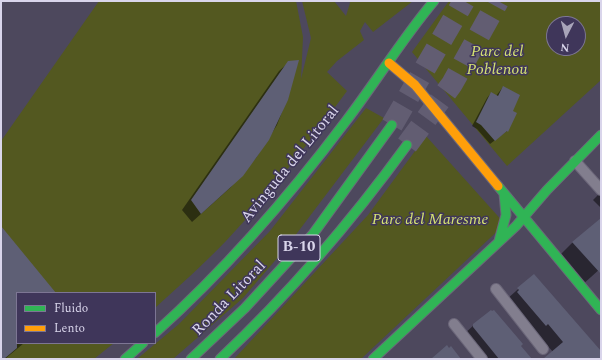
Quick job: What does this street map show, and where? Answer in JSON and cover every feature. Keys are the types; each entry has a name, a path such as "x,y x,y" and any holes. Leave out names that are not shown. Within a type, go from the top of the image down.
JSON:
{"main road":[{"name":"Avinguda del Litoral","path":"156,332 221,271 274,213 307,172 389,63 416,23 434,1"},
{"path":"389,63 415,85 600,308"},
{"name":"Ronda Litoral","path":"191,359 245,308 313,234 392,125"},
{"path":"373,359 525,217 547,190 601,135"},
{"name":"B-10","path":"220,359 248,333 316,261 350,221 407,145"},
{"path":"499,242 506,215 504,194"},
{"path":"125,359 142,344"}],"street":[{"path":"575,161 601,190"},
{"path":"496,289 543,349"},
{"path":"454,324 482,359"}],"green space":[{"path":"99,1 296,1 303,37 301,79 311,38 302,1 334,1 346,16 350,3 349,1 413,1 373,32 365,22 360,31 364,40 337,61 327,72 347,91 289,168 258,205 226,241 156,307 156,292 16,292 16,344 113,344 94,359 1,359 1,141"},
{"name":"Parc del Poblenou","path":"449,1 601,1 601,80 507,166 412,52"},
{"path":"366,108 384,118 285,249 243,298 173,359 137,359 179,324 270,231"},
{"name":"Parc del Maresme","path":"426,136 505,224 361,359 234,359 368,215"}],"building":[{"path":"299,60 288,100 269,140 243,176 201,214 191,200 288,61"},
{"path":"503,86 520,95 513,111 517,113 508,132 507,131 495,141 481,125 476,122 491,92 498,96"},
{"path":"601,218 601,274 572,242"},
{"path":"1,226 55,292 16,292 17,348 4,359 1,359"},
{"path":"534,274 601,351 601,359 543,359 563,342 548,324 546,326 517,292 519,290 517,288"},
{"path":"491,310 494,310 523,344 521,346 532,359 499,359 473,327 473,324"},
{"path":"447,345 449,348 451,346 461,359 431,359"}],"tunnel":[{"path":"392,125 464,1"},
{"path":"407,145 452,84 498,1"}],"traffic: fast":[{"path":"156,332 207,284 302,178 434,1"},
{"path":"191,359 245,308 313,234 392,125"},
{"path":"373,359 516,226 547,190 601,135"},
{"path":"220,359 271,309 319,256 364,202 407,145"},
{"path":"498,186 601,310"},
{"path":"499,241 506,215 504,194"},
{"path":"125,359 142,344"}],"traffic: slow":[{"path":"389,63 415,85 498,186"}]}
